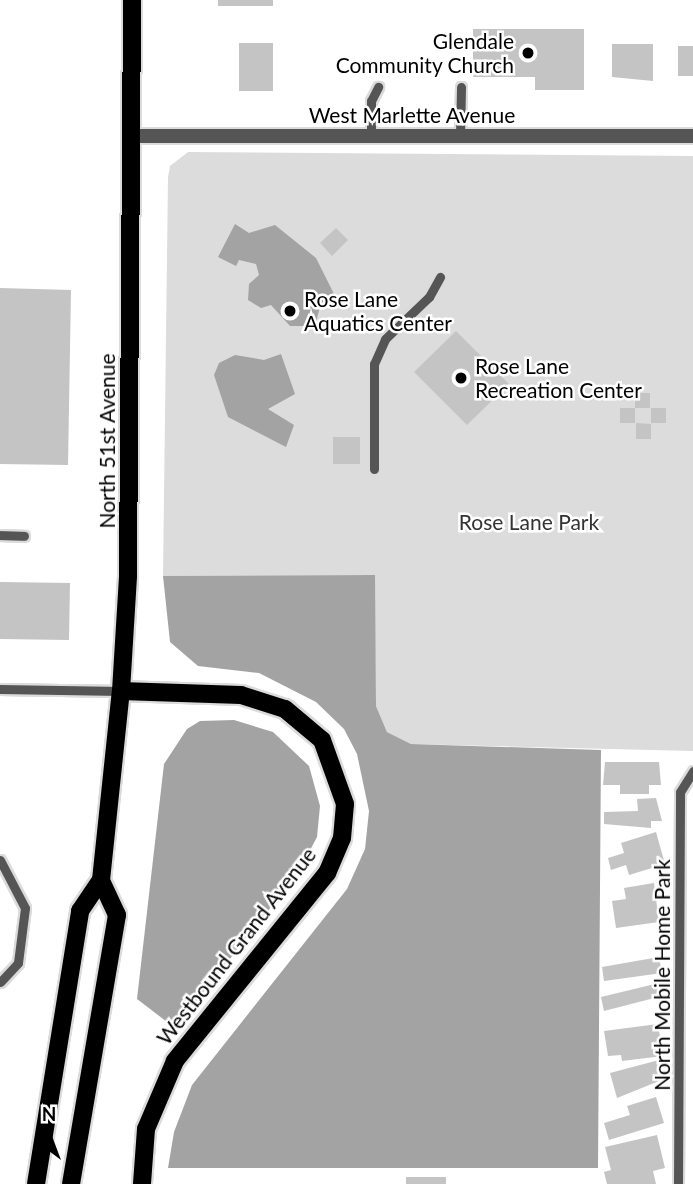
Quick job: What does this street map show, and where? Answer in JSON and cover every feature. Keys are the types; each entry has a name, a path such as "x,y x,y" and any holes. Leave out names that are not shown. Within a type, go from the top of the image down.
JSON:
{"main road":[{"name":"North 51st Avenue","path":"71,1184 117,915 102,880 121,691 128,576 132,0"},
{"name":"Westbound Grand Avenue","path":"121,691 241,695 285,709 312,729 330,753 345,804 342,838 327,873 175,1061 146,1129 142,1184"},
{"name":"North 51st Avenue","path":"36,1184 80,911 102,880"}],"street":[{"name":"West Marlette Avenue","path":"132,136 693,136"}],"lane":[{"path":"371,136 371,101 379,87"},
{"path":"460,136 461,87"},
{"path":"374,469 374,364 386,339 429,298 440,277"},
{"path":"0,536 24,536"},
{"path":"0,689 121,691"},
{"name":"North Mobile Home Park","path":"678,1184 680,792 693,771"},
{"path":"0,860 25,908 18,963 0,982"}],"green space":[{"name":"Rose Lane Park","path":"188,152 693,156 693,751 411,744 387,732 376,706 374,575 163,576 168,177 170,166"}],"shaded area":[{"path":"235,224 249,233 275,225 316,258 335,296 321,303 315,326 290,326 271,305 261,308 248,300 249,284 259,275 256,264 239,260 236,266 218,257"},
{"path":"281,354 295,394 268,409 294,425 286,447 228,417 214,375 219,363 235,355 264,360"},
{"path":"375,575 376,706 387,732 411,744 601,750 598,1168 168,1168 174,1132 192,1085 347,889 365,849 369,811 357,754 344,729 316,702 259,673 198,666 170,642 163,576"},
{"path":"234,720 273,732 309,766 320,806 317,837 298,873 175,1028 137,999 164,764 187,729 200,721"}],"building":[{"path":"218,0 273,0 273,6 218,6"},
{"name":"Glendale Community Church","path":"473,29 584,29 584,90 535,90 535,77 473,77"},
{"path":"239,43 273,43 273,91 239,91"},
{"path":"612,44 653,44 653,81 612,77"},
{"path":"678,46 693,46 693,76 678,76"},
{"path":"336,228 348,240 332,256 320,243"},
{"path":"0,288 71,290 68,465 0,464"},
{"name":"Rose Lane Recreation Center","path":"456,331 509,384 467,425 414,372"},
{"path":"635,393 650,393 650,408 635,408"},
{"path":"620,408 635,408 635,423 620,423"},
{"path":"651,408 666,408 666,423 651,423"},
{"path":"636,423 651,424 651,439 636,439"},
{"path":"333,437 360,437 360,464 333,464"},
{"path":"0,582 70,583 69,640 0,639"},
{"path":"605,762 659,762 661,785 649,785 649,794 620,794 620,785 603,785"},
{"path":"656,798 662,821 651,821 651,828 604,824 604,812 638,811 637,799"},
{"path":"656,832 665,864 629,875 626,865 611,870 608,858 624,853 621,843"},
{"path":"654,883 659,922 616,928 612,901 626,899 624,888"},
{"path":"659,957 662,973 604,981 602,967"},
{"path":"659,983 662,996 604,1011 601,997"},
{"path":"658,1024 663,1056 622,1061 621,1055 608,1056 604,1031"},
{"path":"659,1060 664,1079 617,1098 610,1073"},
{"path":"656,1097 664,1123 609,1140 604,1123 630,1115 627,1106"},
{"path":"657,1135 665,1168 653,1171 656,1184 607,1184 604,1172 611,1170 605,1147"},
{"path":"406,1177 446,1177 446,1184 406,1184"}],"place":[{"name":"Glendale Community Church","path":"528,53"},
{"name":"Rose Lane Aquatics Center","path":"290,311"},
{"name":"Rose Lane Recreation Center","path":"461,378"}]}
